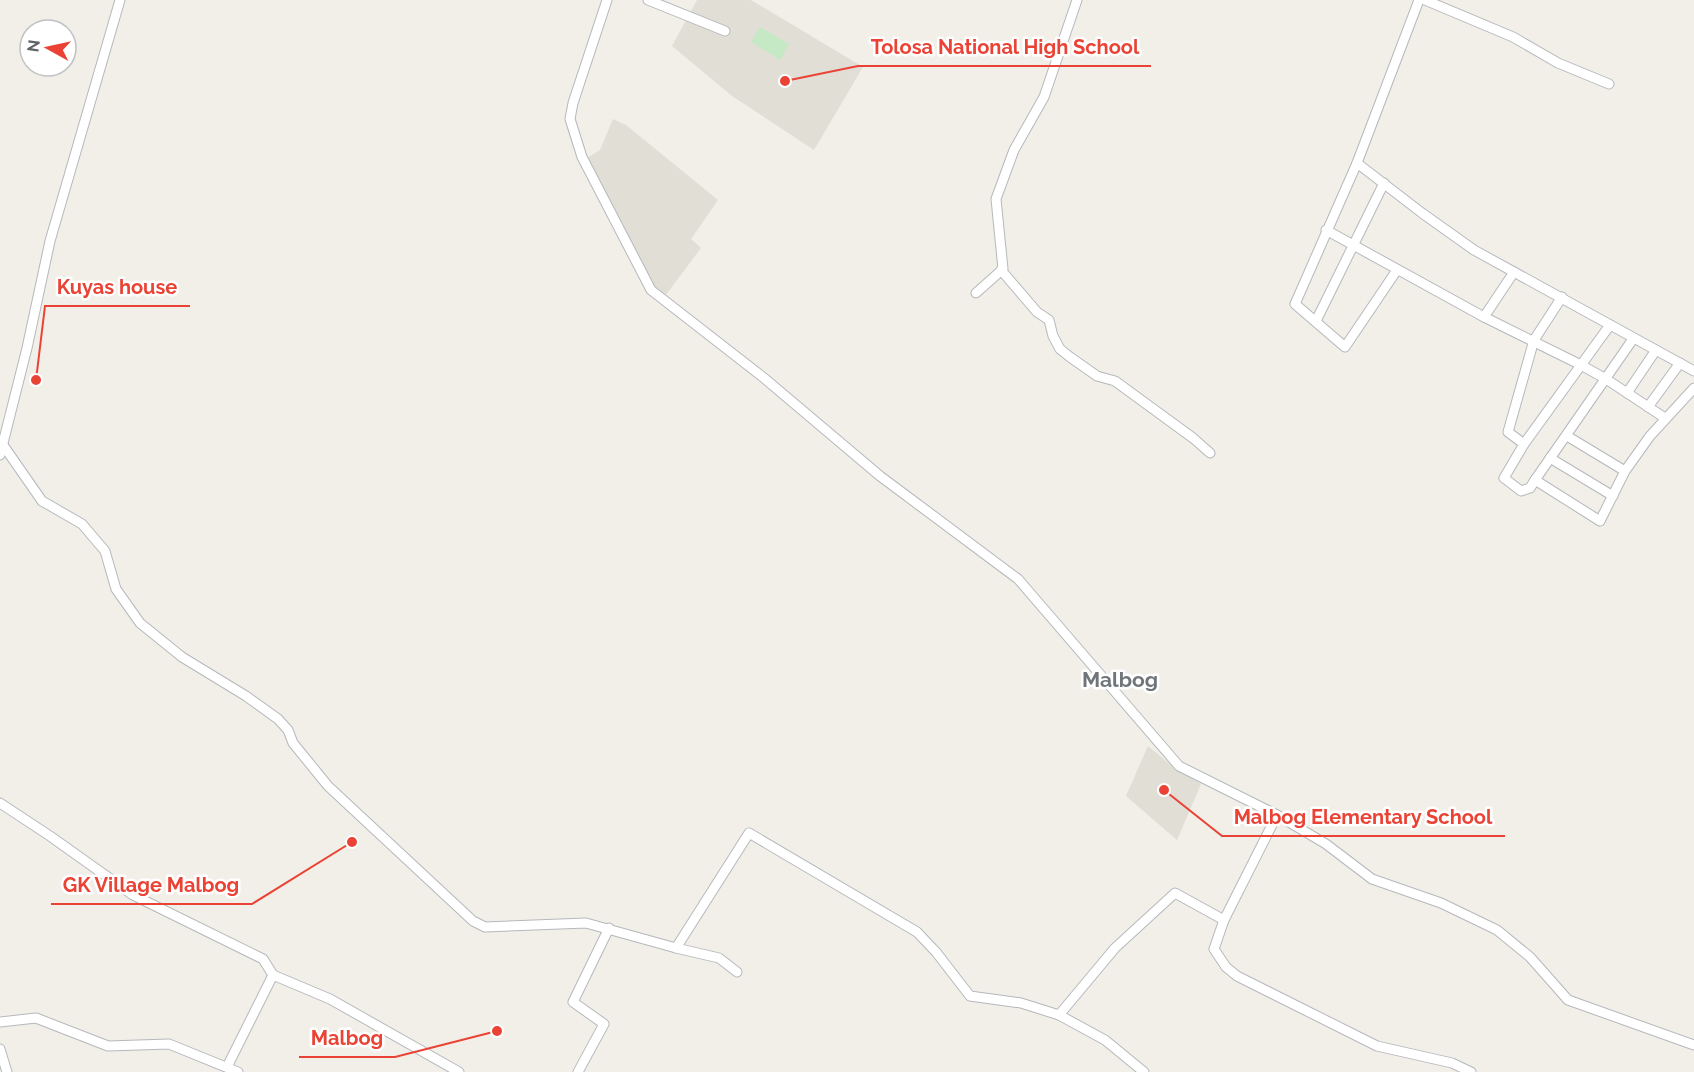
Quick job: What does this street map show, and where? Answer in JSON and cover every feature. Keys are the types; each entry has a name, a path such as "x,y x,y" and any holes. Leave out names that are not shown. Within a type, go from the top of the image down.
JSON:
{"street":[{"path":"120,0 50,241 27,348 1,450 42,501 82,524 105,551 116,589 140,623 182,657 246,696 278,719 288,730 293,743 328,786 473,921 485,927 586,923 719,958 736,972"},
{"path":"607,0 573,103 570,119 582,157 651,290 764,378 880,476 1018,579 1179,766 1277,815 1326,844 1372,879 1441,903 1497,930 1530,957 1568,1000 1694,1044"},
{"path":"648,0 725,32"},
{"path":"976,293 1003,269 996,199 1014,150 1044,97 1077,0"},
{"path":"1397,270 1345,346 1295,304 1357,163 1419,0"},
{"path":"1425,0 1514,38 1558,63 1609,84"},
{"path":"1357,163 1460,240 1633,339 1694,371"},
{"path":"1316,321 1384,183"},
{"path":"1326,230 1484,317 1581,365 1665,418"},
{"path":"1001,270 1037,312 1049,320 1053,336 1060,349 1097,375 1114,381 1210,453"},
{"path":"1484,317 1514,272"},
{"path":"1524,444 1508,432 1534,340 1562,297"},
{"path":"1610,325 1524,444 1504,478 1521,491 1530,488 1633,339"},
{"path":"1627,393 1656,350"},
{"path":"1648,406 1680,363"},
{"path":"1535,480 1600,521 1625,471 1665,418 1694,388"},
{"path":"1567,436 1625,471"},
{"path":"1550,458 1613,496"},
{"path":"0,803 133,895 262,959 273,975 330,999 459,1072"},
{"path":"1277,815 1224,920 1214,949 1226,967 1237,976 1377,1046 1452,1063 1471,1072"},
{"path":"676,948 749,833 917,932 936,952 970,996 1021,1003 1059,1015 1105,1040 1144,1072"},
{"path":"1059,1015 1115,948 1175,893 1224,920"},
{"path":"578,1072 604,1024 573,1002 609,928"},
{"path":"227,1067 273,975"},
{"path":"0,1022 36,1018 108,1046 169,1044 238,1072"},
{"path":"0,1050 7,1072"}],"shaded area":[{"path":"697,0 751,0 863,67 814,150 732,96 672,46"},
{"path":"613,119 626,125 718,200 691,239 701,248 665,296 654,288 587,158 600,150"},
{"path":"1148,746 1171,765 1201,784 1177,840 1126,796"}],"green space":[{"path":"760,27 789,44 780,60 751,42"}],"place":[{"name":"Tolosa National High School","path":"785,81"},
{"name":"Kuyas house","path":"36,380"},
{"name":"Malbog Elementary School","path":"1164,790"},
{"name":"GK Village Malbog","path":"352,842"},
{"name":"Malbog","path":"497,1031"}],"district":[{"name":"Malbog","path":"1120,679"}]}
